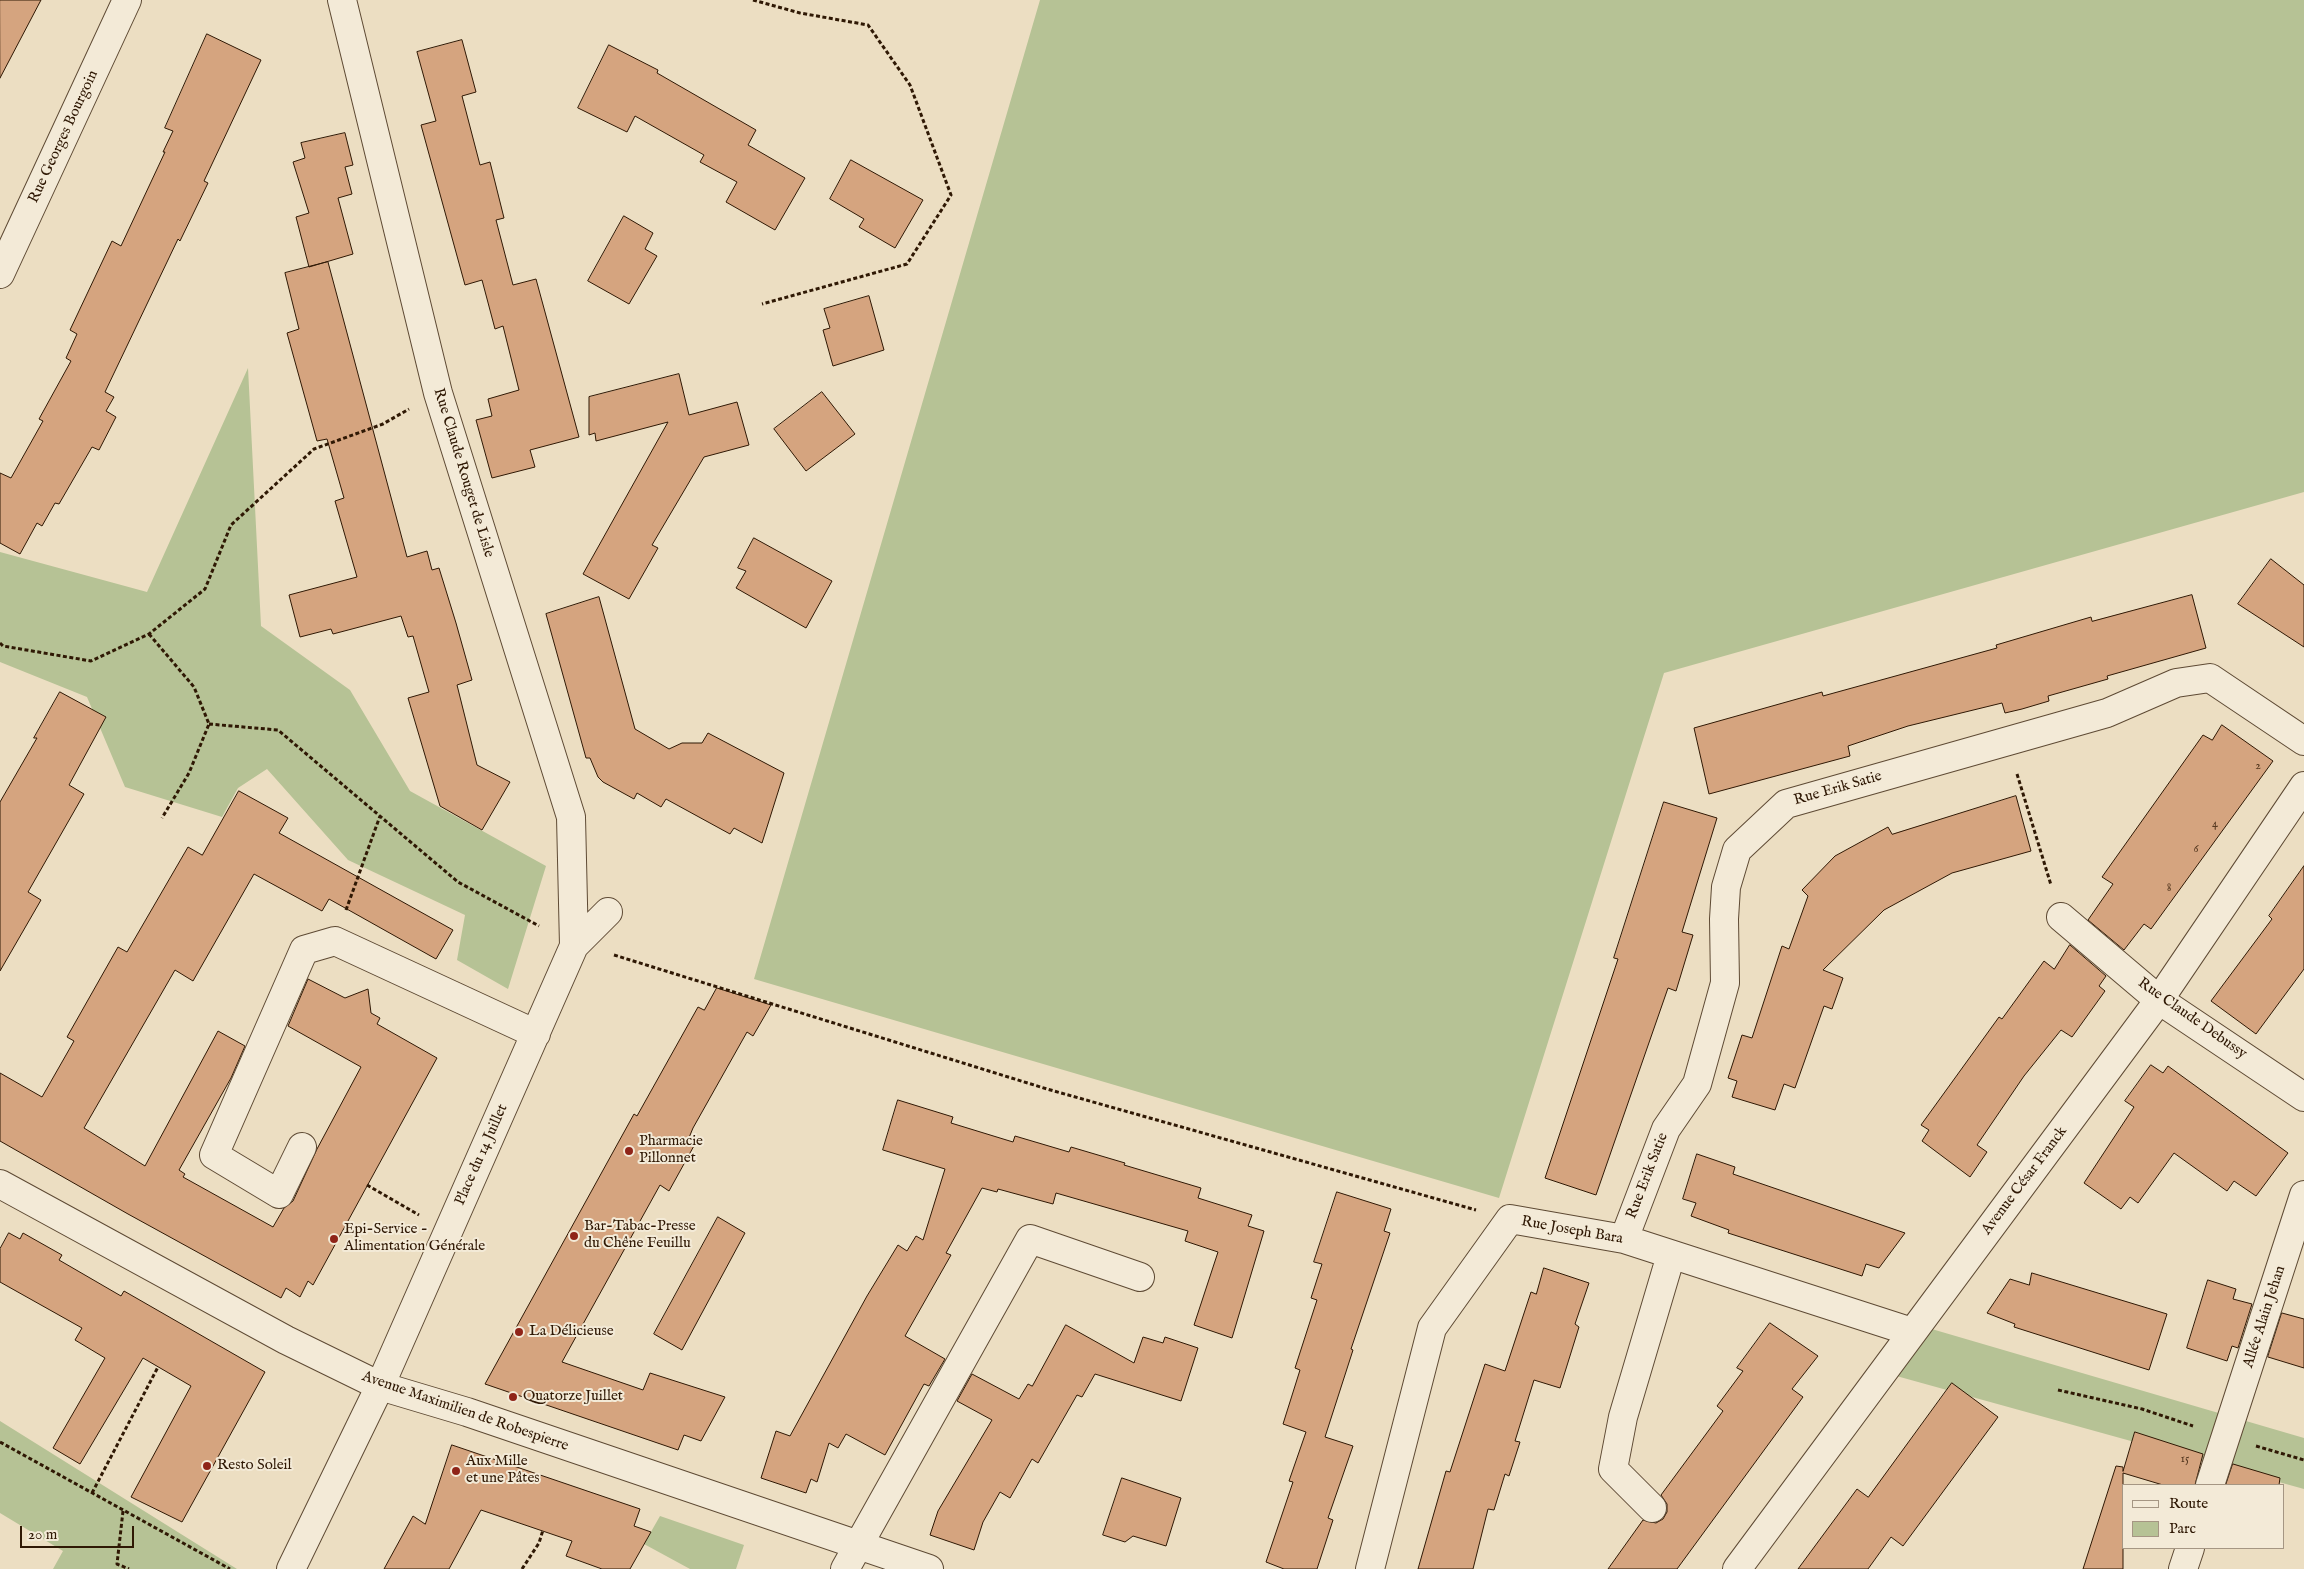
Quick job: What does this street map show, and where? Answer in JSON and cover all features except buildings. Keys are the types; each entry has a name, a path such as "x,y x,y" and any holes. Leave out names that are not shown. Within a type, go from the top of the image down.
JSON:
{"street":[{"name":"Rue Georges Bourgoin","path":"0,274 126,0"},
{"name":"Rue Claude Rouget de Lisle","path":"342,0 438,393 572,817 574,946"},
{"name":"Rue Erik Satie","path":"1624,1239 1666,1129 1697,1084 1725,983 1724,919 1726,887 1737,850 1786,804 2106,713 2176,683 2210,678 2304,741"},
{"name":"Avenue César Franck","path":"1737,1569 2159,1000 2304,786"},
{"name":"Place du 14 Juillet","path":"291,1569 380,1386 574,946 608,912"},
{"name":"Rue Claude Debussy","path":"2061,917 2159,1000 2304,1096"},
{"path":"302,1147 279,1194 214,1155 304,950 335,941 536,1034"},
{"name":"Avenue Maximilien de Robespierre","path":"0,1184 286,1340 380,1386 475,1415 851,1557 928,1569"},
{"name":"Allée Alain Jehan","path":"2210,1484 2304,1195"},
{"name":"Rue Joseph Bara","path":"1370,1569 1432,1328 1510,1219 1624,1239 1912,1332"},
{"path":"851,1557 1030,1239 1140,1277"},
{"path":"1652,1508 1613,1469 1623,1417 1671,1254"},
{"path":"2183,1569 2190,1549"}],"path":[{"path":"753,0 800,14 868,25 910,85 951,195 907,264 762,304"},
{"path":"0,643 3,646 91,661 149,634 205,589 231,525 314,449 383,424 438,393"},
{"path":"149,634 194,686 209,724 189,773 162,818"},
{"path":"209,724 278,730 458,882 574,946 623,957 1047,1089 1510,1219"},
{"path":"2006,742 2061,917"},
{"path":"335,941 380,816"},
{"path":"367,1185 448,1232"},
{"path":"92,1493 158,1367"},
{"path":"2058,1390 2142,1409 2226,1438 2304,1460"},
{"path":"0,1442 230,1569"},
{"path":"123,1511 118,1564 129,1569"},
{"path":"522,1569 539,1543 543,1530"}],"green space":[{"path":"1040,0 2304,0 2304,492 1664,673 1499,1198 754,979"},
{"path":"248,368 261,626 350,690 410,791 546,866 508,989 457,960 465,915 348,860 267,769 238,788 222,817 125,787 87,697 0,662 0,552 147,592"},
{"path":"1918,1325 2304,1438 2304,1489 1882,1372"},
{"path":"0,1421 237,1569 53,1569 63,1551 0,1513"},
{"path":"660,1516 744,1545 736,1569 690,1569 644,1544"}],"place":[{"name":"Pharmacie Pillonnet","path":"629,1151"},
{"name":"Bar-Tabac-Presse du Chêne Feuillu","path":"574,1236"},
{"name":"Epi-Service - Alimentation Générale","path":"334,1239"},
{"name":"La Délicieuse","path":"519,1332"},
{"name":"Quatorze Juillet","path":"513,1397"},
{"name":"Resto Soleil","path":"207,1466"},
{"name":"Aux Mille et une Pâtes","path":"456,1471"}]}
